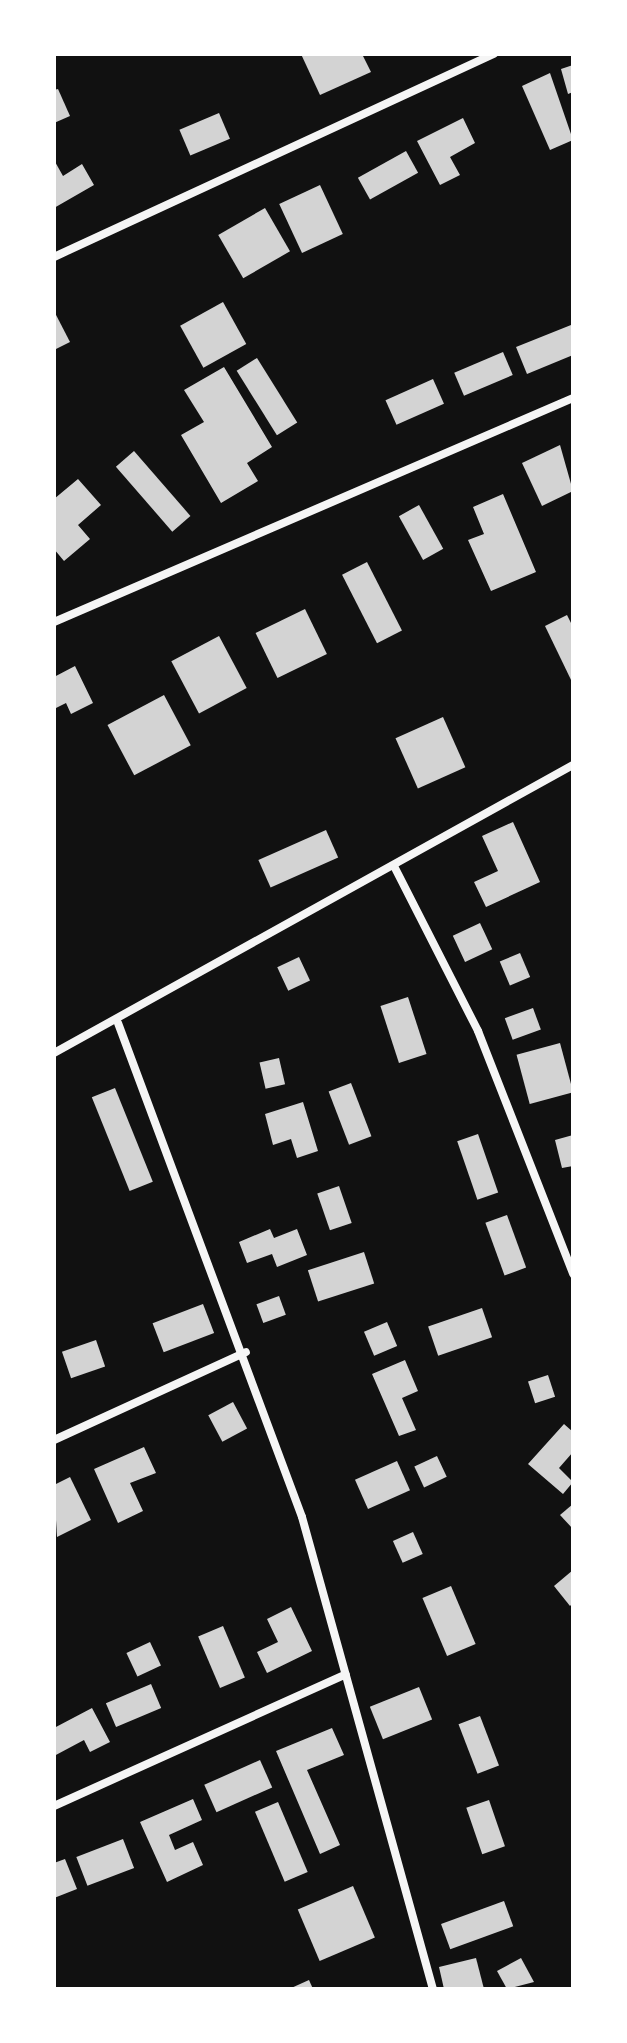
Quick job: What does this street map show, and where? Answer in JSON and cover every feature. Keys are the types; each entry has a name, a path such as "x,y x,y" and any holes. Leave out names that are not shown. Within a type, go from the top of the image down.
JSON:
{"street":[{"path":"54,257 494,54"},
{"path":"54,622 573,398"},
{"path":"54,1053 118,1023 573,765"},
{"path":"395,868 478,1031 573,1274"},
{"path":"118,1023 246,1352 346,1674 433,1989"},
{"path":"54,1440 246,1352"},
{"path":"54,1806 346,1674"}],"building":[{"path":"301,54 362,54 371,72 320,95"},
{"path":"573,65 573,92 568,94 561,69"},
{"path":"550,73 573,140 550,150 522,86"},
{"path":"58,89 70,116 54,123 54,90"},
{"path":"219,113 230,139 190,156 179,130"},
{"path":"463,118 475,143 450,157 460,175 440,185 417,141"},
{"path":"406,151 418,173 370,200 358,178"},
{"path":"54,160 63,176 82,164 94,185 54,208"},
{"path":"320,185 343,234 302,253 279,204"},
{"path":"265,208 290,251 243,278 218,235"},
{"path":"223,302 246,344 203,368 180,326"},
{"path":"54,311 70,342 54,350"},
{"path":"571,325 573,355 527,374 516,347"},
{"path":"503,352 513,375 464,396 454,373"},
{"path":"257,358 297,422 277,435 237,371"},
{"path":"224,367 272,447 247,463 258,481 221,503 181,435 204,422 184,390"},
{"path":"433,379 444,404 396,425 385,400"},
{"path":"560,445 573,491 542,506 522,463"},
{"path":"134,451 190,516 172,532 116,467"},
{"path":"78,479 101,505 78,525 90,539 64,561 54,549 54,499"},
{"path":"503,494 536,572 491,591 468,540 484,534 473,507"},
{"path":"419,505 443,549 423,560 399,516"},
{"path":"367,562 402,631 377,643 342,575"},
{"path":"305,609 327,654 277,678 256,633"},
{"path":"567,615 573,627 573,684 545,626"},
{"path":"219,636 247,688 199,713 171,661"},
{"path":"75,666 93,703 71,714 66,703 54,709 54,677"},
{"path":"164,695 191,745 134,775 107,725"},
{"path":"443,717 465,767 418,788 395,738"},
{"path":"513,822 540,882 486,907 474,882 498,871 482,836"},
{"path":"326,830 338,857 271,888 258,860"},
{"path":"480,923 492,949 465,962 453,936"},
{"path":"520,953 530,977 510,986 500,962"},
{"path":"299,957 310,981 288,991 277,967"},
{"path":"408,997 427,1054 399,1063 380,1006"},
{"path":"533,1008 541,1030 513,1040 505,1018"},
{"path":"560,1043 573,1092 530,1104 517,1055"},
{"path":"279,1058 285,1084 266,1089 260,1062"},
{"path":"351,1083 371,1136 349,1145 329,1092"},
{"path":"115,1088 153,1182 130,1191 92,1097"},
{"path":"303,1102 318,1151 297,1158 291,1139 273,1145 265,1114"},
{"path":"478,1134 498,1193 477,1200 457,1141"},
{"path":"573,1135 573,1166 562,1168 555,1140"},
{"path":"339,1186 352,1223 330,1230 317,1193"},
{"path":"507,1215 526,1268 505,1275 485,1223"},
{"path":"270,1229 274,1238 297,1229 307,1255 277,1267 272,1254 247,1263 239,1242"},
{"path":"364,1252 374,1283 318,1302 308,1270"},
{"path":"279,1296 286,1315 263,1323 256,1304"},
{"path":"203,1304 214,1333 164,1352 153,1323"},
{"path":"482,1308 492,1337 438,1356 428,1327"},
{"path":"387,1322 397,1346 374,1356 364,1332"},
{"path":"96,1340 105,1366 71,1378 62,1352"},
{"path":"405,1360 418,1391 402,1398 416,1430 399,1436 372,1374"},
{"path":"548,1375 555,1397 535,1403 528,1381"},
{"path":"233,1402 247,1428 222,1442 208,1415"},
{"path":"564,1424 573,1432 573,1452 559,1468 573,1482 563,1494 528,1464"},
{"path":"144,1447 156,1473 130,1483 143,1511 118,1523 94,1469"},
{"path":"437,1456 447,1477 424,1487 414,1467"},
{"path":"397,1461 410,1490 368,1509 355,1480"},
{"path":"70,1477 91,1520 57,1537 54,1485"},
{"path":"573,1504 573,1529 560,1515"},
{"path":"413,1532 423,1554 403,1563 393,1541"},
{"path":"573,1570 573,1603 570,1606 554,1586"},
{"path":"451,1586 476,1644 447,1656 422,1598"},
{"path":"291,1607 312,1651 267,1673 257,1652 278,1642 267,1619"},
{"path":"223,1626 245,1678 220,1688 198,1637"},
{"path":"150,1642 161,1666 137,1677 126,1653"},
{"path":"151,1684 161,1708 116,1727 106,1703"},
{"path":"419,1687 432,1719 383,1739 370,1707"},
{"path":"92,1708 110,1742 90,1752 84,1740 54,1756 54,1728"},
{"path":"480,1716 499,1765 478,1774 459,1724"},
{"path":"332,1728 344,1755 307,1770 340,1845 320,1854 276,1751"},
{"path":"260,1760 272,1787 216,1812 204,1785"},
{"path":"193,1799 202,1820 169,1835 175,1850 193,1842 203,1865 167,1882 140,1822"},
{"path":"489,1800 505,1846 482,1854 466,1808"},
{"path":"278,1802 308,1872 285,1882 255,1812"},
{"path":"123,1839 134,1868 87,1886 76,1857"},
{"path":"65,1859 77,1889 54,1898 54,1863"},
{"path":"353,1886 375,1938 320,1961 298,1909"},
{"path":"504,1901 513,1926 450,1949 441,1924"},
{"path":"476,1958 484,1989 444,1989 439,1967"},
{"path":"521,1958 534,1982 507,1989 497,1971"},
{"path":"309,1980 313,1989 289,1989"}]}
